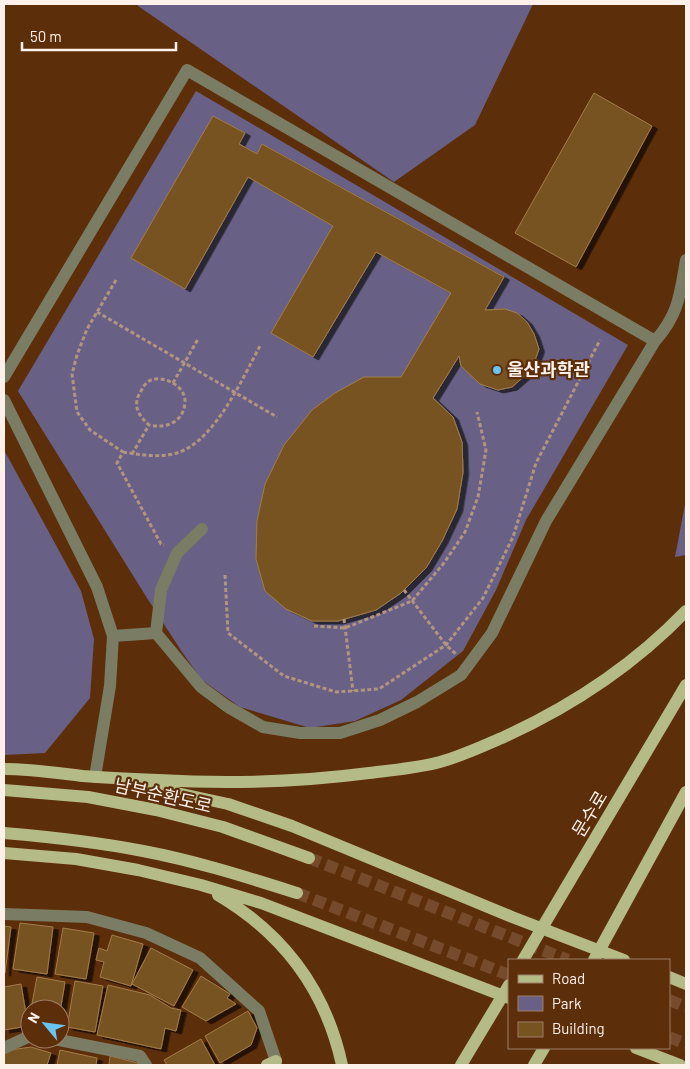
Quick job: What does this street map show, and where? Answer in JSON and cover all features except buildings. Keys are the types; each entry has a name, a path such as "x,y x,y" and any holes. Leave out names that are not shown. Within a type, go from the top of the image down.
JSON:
{"main road":[{"path":"4,769 95,777 210,782 333,778 440,762 520,730 588,692 631,661 672,626 686,611"},
{"name":"문수로","path":"525,959 686,685"},
{"path":"95,777 163,789 228,804 292,826 542,929 596,956 617,959"},
{"name":"남부순환도로","path":"4,790 88,797 156,810 223,827 309,858"},
{"path":"596,956 686,792"},
{"path":"4,833 81,840 144,851 208,865 297,893"},
{"path":"4,853 76,859 138,870 201,886 261,903 507,993 461,1065"},
{"path":"201,886 230,902 256,920 279,941 299,966 314,988 326,1013 338,1045 342,1065"},
{"path":"670,977 686,984"},
{"path":"534,1065 543,1049"},
{"path":"639,1049 680,1065"}],"street":[{"path":"4,377 187,70 655,341"},
{"path":"202,529 178,553 161,590 156,633 201,687 228,707 263,727 300,733 340,733 380,720 417,702 461,675 492,633 546,521 655,341 667,327 678,304 686,260"},
{"path":"4,400 97,587 113,636 110,686 95,777"},
{"path":"113,636 156,633"},
{"path":"4,914 86,917 146,933 200,958 258,1011 271,1063"},
{"path":"4,1048 20,1041"},
{"path":"70,1042 140,1056 146,1065"}],"path":[{"path":"116,280 87,329 72,374 77,412 90,430 123,452 163,456 177,453 190,447 217,420 260,346"},
{"path":"97,312 278,417"},
{"path":"173,382 198,339"},
{"path":"225,575 228,633 284,676 336,692 379,689 446,645 482,598 513,537 536,464 600,340"},
{"path":"164,379 173,382 181,389 186,398 185,407 180,417 174,423 166,426 158,428 149,425 140,418 136,407 138,397 144,386 151,380 164,379"},
{"path":"314,626 345,628 412,601 444,563 465,532 478,497 486,450 477,412"},
{"path":"132,454 149,425"},
{"path":"123,452 117,463 161,544 178,553"},
{"path":"404,590 446,645"},
{"path":"344,619 352,691"}],"green space":[{"path":"138,4 533,4 475,125 394,182 138,6"},
{"path":"196,91 628,345 526,520 496,590 463,651 401,700 355,721 310,728 240,707 202,680 147,598 18,391"},
{"path":"4,450 81,591 94,639 90,698 45,753 4,755"},
{"path":"686,499 686,555 675,557"}],"tunnel":[{"path":"309,858 565,959"},
{"path":"297,893 508,975"},
{"path":"670,1000 686,1007"},
{"path":"670,1037 686,1044"}],"place":[{"name":"울산과학관","path":"497,370"}]}
